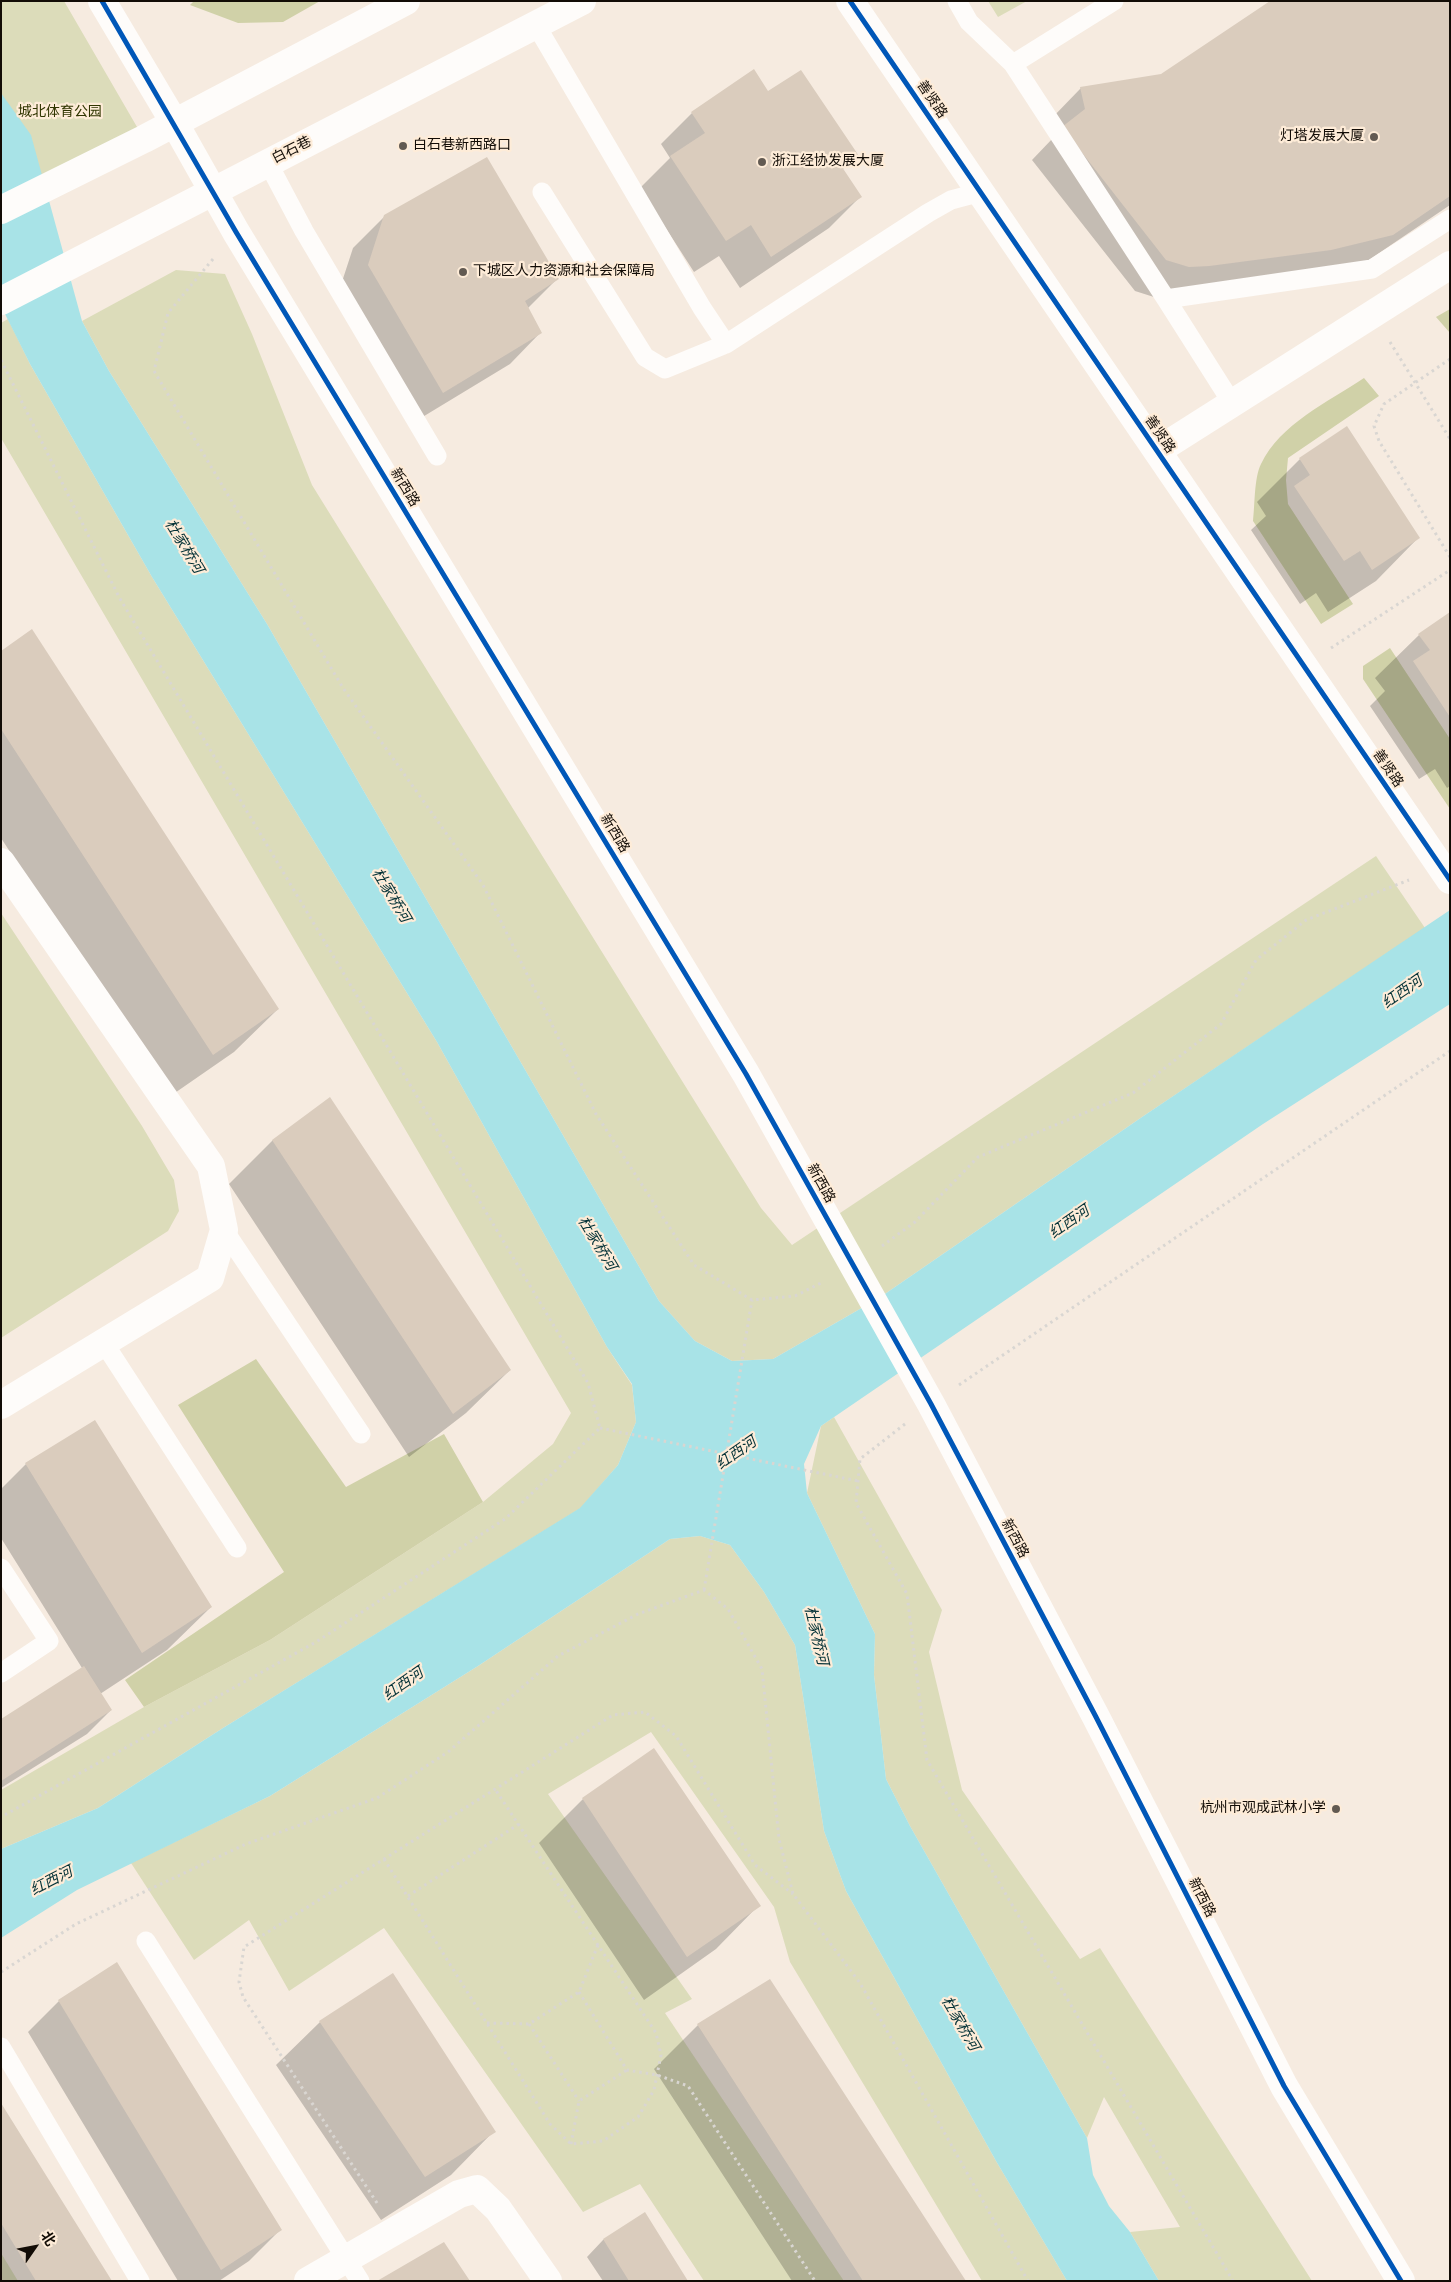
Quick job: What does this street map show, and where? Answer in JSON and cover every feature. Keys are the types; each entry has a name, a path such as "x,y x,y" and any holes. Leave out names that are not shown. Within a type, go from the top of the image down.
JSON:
{"street":[{"name":"新西路","path":"102,1 174,122 236,232 746,1074 913,1371 1096,1717 1284,2086 1400,2281"},
{"path":"1,210 406,1"},
{"name":"白石巷","path":"1,301 582,1"},
{"name":"善贤路","path":"850,1 1445,874"},
{"path":"1157,451 1450,265"},
{"path":"1,862 211,1166 224,1230 210,1278 1,1405"},
{"path":"308,2281 353,2270 395,2231 459,2194 477,2189 498,2209 548,2281"}],"lane":[{"path":"956,1 969,22 1013,64 1232,403"},
{"path":"1013,64 1114,1"},
{"path":"536,25 702,308 726,344"},
{"path":"268,163 304,231 438,456"},
{"path":"542,192 645,357 665,369 726,344 928,212 950,200 981,192"},
{"path":"1166,299 1372,269 1450,219"},
{"path":"224,1230 361,1434"},
{"path":"104,1343 237,1548"},
{"path":"1,1568 49,1641 1,1673"},
{"path":"146,1941 353,2270"},
{"path":"1,2047 140,2281"}],"path":[{"path":"236,232 168,313 154,371 343,688 483,885 596,1114 694,1265 752,1300 795,1296 858,1275 915,1222 978,1157 1133,1092 1221,1024 1256,960 1306,920 1445,874"},
{"path":"1373,314 1450,439"},
{"path":"1450,359 1384,404 1374,426 1379,441 1450,556"},
{"path":"1,360 119,597 588,1383 600,1428"},
{"path":"1304,667 1450,570"},
{"path":"704,1590 752,1300"},
{"path":"600,1428 858,1481"},
{"path":"1,1817 316,1642 505,1519 600,1428"},
{"path":"704,1590 728,1609 762,1669 779,1839 793,1894"},
{"path":"1,1972 76,1924 237,1848 376,1798 448,1752 558,1656 638,1614 704,1590"},
{"path":"395,2231 244,1997 239,1982 244,1947 614,1714 645,1712 676,1736 756,1865 793,1894 860,1983 1028,2281"},
{"path":"384,1859 550,2124 572,2144 603,2141 638,2117 654,2090 662,2055 656,2033 496,1788"},
{"path":"408,1896 519,1824"},
{"path":"487,2023 530,2024 579,1992 598,1944"},
{"path":"579,1992 627,2070"},
{"path":"530,2024 579,2101 572,2144"},
{"path":"579,2101 627,2070 657,2075 688,2086 815,2281"}],"green space":[{"name":"城北体育公园","path":"1,1 64,1 144,139 1,210"},
{"path":"194,1 320,1 283,22 238,23 190,5"},
{"path":"988,1 1027,1 998,17"},
{"path":"176,270 225,274 252,334 312,485 761,1208 792,1245 1376,856 1425,928 1142,1117 879,1298 773,1359 732,1361 695,1341 659,1301 267,624 109,371 82,321"},
{"path":"1450,309 1450,333 1436,317"},
{"path":"8,319 30,364 152,577 437,1042 607,1347 632,1385 636,1422 618,1465 581,1508 223,1728 98,1808 1,1849 1,1790 144,1707 270,1640 483,1502 553,1444 571,1413 1,438 1,323"},
{"path":"1364,378 1379,396 1288,458 1286,480 1288,504 1353,604 1321,624 1253,521 1257,477 1261,464 1269,450 1280,437 1306,415"},
{"path":"1390,648 1450,739 1450,809 1363,679 1363,666"},
{"path":"1,913 142,1126 174,1180 179,1211 168,1231 1,1338"},
{"path":"256,1359 346,1487 444,1434 483,1502 270,1640 144,1707 125,1680 284,1572 178,1405"},
{"path":"834,1417 942,1610 929,1652 962,1790 1080,1959 1100,1948 1312,2281 1159,2281 1130,2232 1180,2227 1104,2097 1087,2138 910,1826 886,1779 874,1675 875,1634 807,1493 821,1426"},
{"path":"700,1536 730,1545 764,1592 795,1645 824,1831 846,1891 996,2161 1067,2281 982,2281 790,1962 774,1907 651,1732 548,1794 692,1999 665,2013 844,2281 704,2281 640,2184 583,2212 384,1928 289,1991 249,1920 194,1960 131,1863 270,1796 478,1666 670,1539"},
{"path":"1,2253 18,2281 1,2281"}],"water":[{"path":"1,93 31,135 82,321 109,371 267,624 659,1301 695,1341 732,1361 773,1359 879,1298 1142,1117 1450,910 1450,1004 1263,1124 821,1426 804,1464 807,1493 875,1634 874,1675 886,1779 910,1826 1087,2138 1093,2175 1109,2206 1130,2232 1159,2281 1067,2281 996,2161 846,1891 824,1831 795,1645 764,1592 730,1545 700,1536 670,1539 478,1666 270,1796 77,1890 1,1938 1,1849 98,1808 223,1728 580,1508 618,1465 636,1422 632,1384 607,1347 437,1042 152,577 30,364 1,306"}],"building":[{"path":"1270,1 1450,1 1450,196 1393,235 1331,250 1209,266 1189,267 1166,260 1062,127 1085,109 1080,87 1161,74"},
{"name":"浙江经协发展大厦","path":"754,69 768,91 801,70 859,156 842,167 862,197 771,257 751,225 726,241 670,156 705,133 691,112"},
{"name":"下城区人力资源和社会保障局","path":"487,157 559,279 525,301 542,333 443,393 368,265 384,215"},
{"path":"1347,426 1420,538 1372,570 1360,551 1344,561 1294,486 1310,475 1299,458"},
{"path":"1450,612 1450,717 1413,661 1430,650 1418,634"},
{"path":"32,629 279,1009 213,1055 1,729 1,651"},
{"path":"330,1097 511,1370 453,1414 272,1140"},
{"path":"95,1420 212,1607 142,1653 25,1463"},
{"path":"84,1666 112,1710 1,1781 1,1719"},
{"path":"654,1748 761,1906 687,1957 582,1798"},
{"path":"117,1962 282,2230 221,2270 58,2000"},
{"path":"393,1973 496,2132 425,2177 319,2021"},
{"path":"770,1979 966,2281 863,2281 697,2024"},
{"path":"1,2103 112,2281 36,2281 1,2223"},
{"path":"645,2212 688,2281 629,2281 603,2239"},
{"path":"444,2242 470,2281 377,2281"}],"cycle path":[{"path":"102,1 236,232 746,1074 931,1404 1096,1717 1284,2086 1401,2281"},
{"path":"850,1 1450,880"}],"place":[{"name":"灯塔发展大厦","path":"1374,137"},
{"name":"白石巷新西路口","path":"403,146"},
{"name":"浙江经协发展大厦","path":"762,162"},
{"name":"下城区人力资源和社会保障局","path":"463,272"},
{"name":"杭州市观成武林小学","path":"1336,1809"}],"water label":[{"name":"杜家桥河","path":"183,547"},
{"name":"杜家桥河","path":"390,896"},
{"name":"红西河","path":"1403,993"},
{"name":"红西河","path":"1070,1223"},
{"name":"杜家桥河","path":"596,1244"},
{"name":"红西河","path":"737,1454"},
{"name":"杜家桥河","path":"815,1636"},
{"name":"红西河","path":"404,1685"},
{"name":"红西河","path":"52,1882"},
{"name":"杜家桥河","path":"959,2024"}]}
